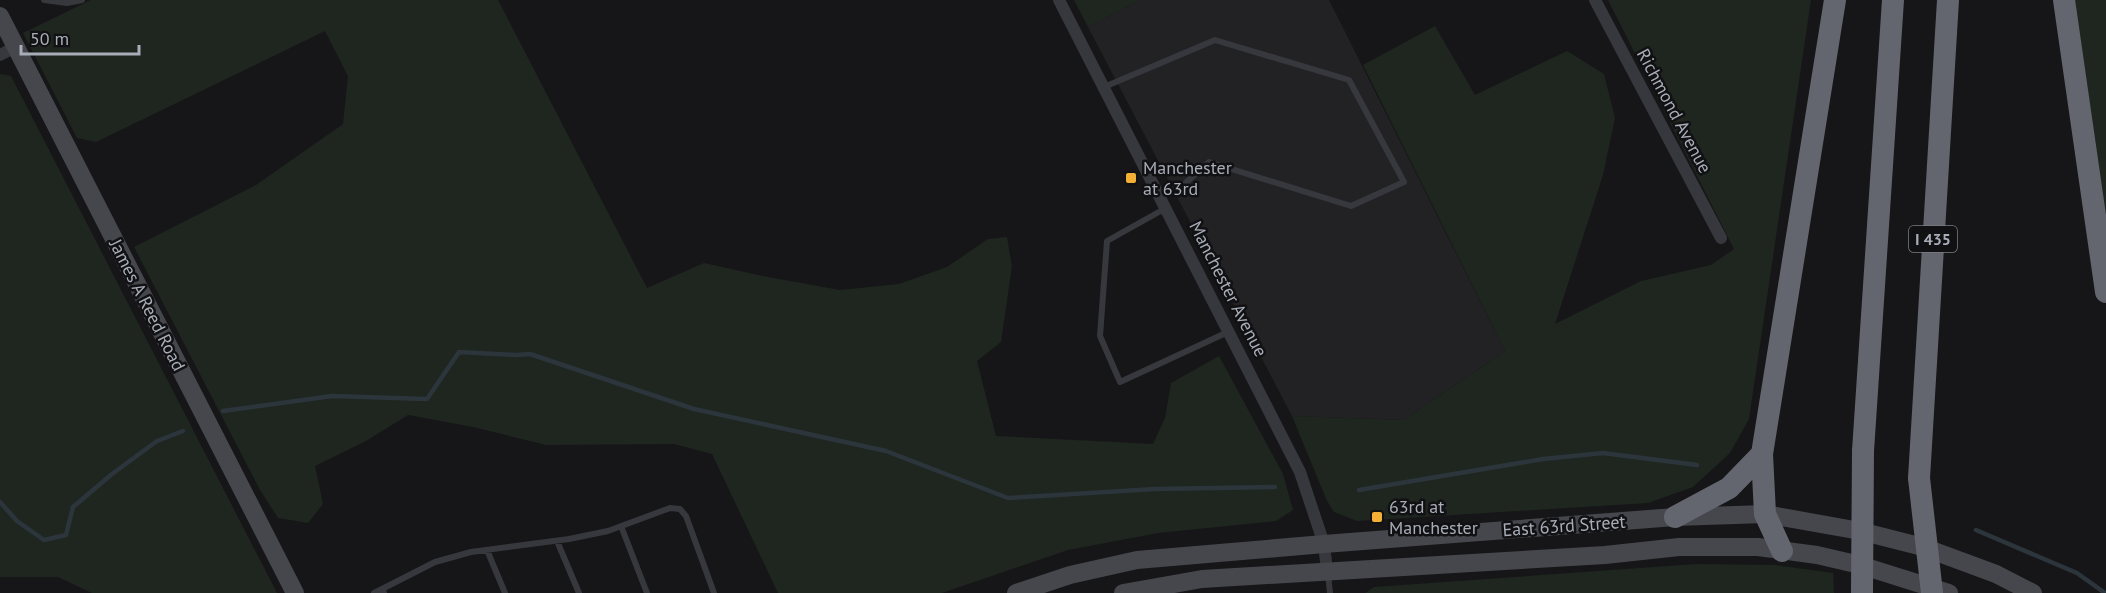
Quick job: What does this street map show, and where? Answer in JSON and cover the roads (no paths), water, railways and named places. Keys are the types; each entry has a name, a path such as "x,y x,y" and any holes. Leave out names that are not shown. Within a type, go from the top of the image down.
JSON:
{"highway":[{"path":"1782,551 1765,514 1762,454 1835,0"},
{"path":"1862,593 1863,451 1893,0"},
{"name":"I 435","path":"1932,593 1919,478 1948,0"},
{"path":"2064,0 2106,292"},
{"path":"1675,517 1728,488 1762,454"}],"main road":[{"name":"James A Reed Road","path":"0,16 8,51 295,593"},
{"name":"East 63rd Street","path":"1016,593 1070,575 1137,560 1675,517 1765,514 1860,531 1923,547 1996,574 2033,593"},
{"name":"East 63rd Street","path":"1123,593 1202,579 1605,555 1679,547 1758,547 1817,555 1860,565 1949,593"}],"street":[{"name":"Manchester Avenue","path":"1059,0 1300,472 1324,544 1327,572"},
{"name":"Richmond Avenue","path":"1594,0 1721,238"}],"lane":[{"path":"44,0 67,3 82,0"},
{"path":"1104,87 1215,40 1349,80 1404,182 1352,206 1209,162 1163,202 1107,242 1100,336 1120,382 1229,331"},
{"path":"374,593 383,591 435,562 471,552 557,541 608,531 670,508 681,509 686,516 714,593"},
{"path":"621,526 647,593"},
{"path":"557,541 579,593"},
{"path":"487,550 505,593"},
{"path":"1327,572 1330,593"}],"waterway":[{"path":"223,411 332,396 427,399 459,352 530,354 694,409 886,451 1008,498 1155,489 1275,487"},
{"path":"0,502 17,521 44,540 66,535 73,507 112,474 157,441 183,431"},
{"path":"1359,490 1543,459 1603,453 1697,465"},
{"path":"1976,530 2077,573 2105,593"}],"place":[{"name":"Manchester at 63rd","path":"1131,178"},
{"name":"63rd at Manchester","path":"1377,517"}]}
